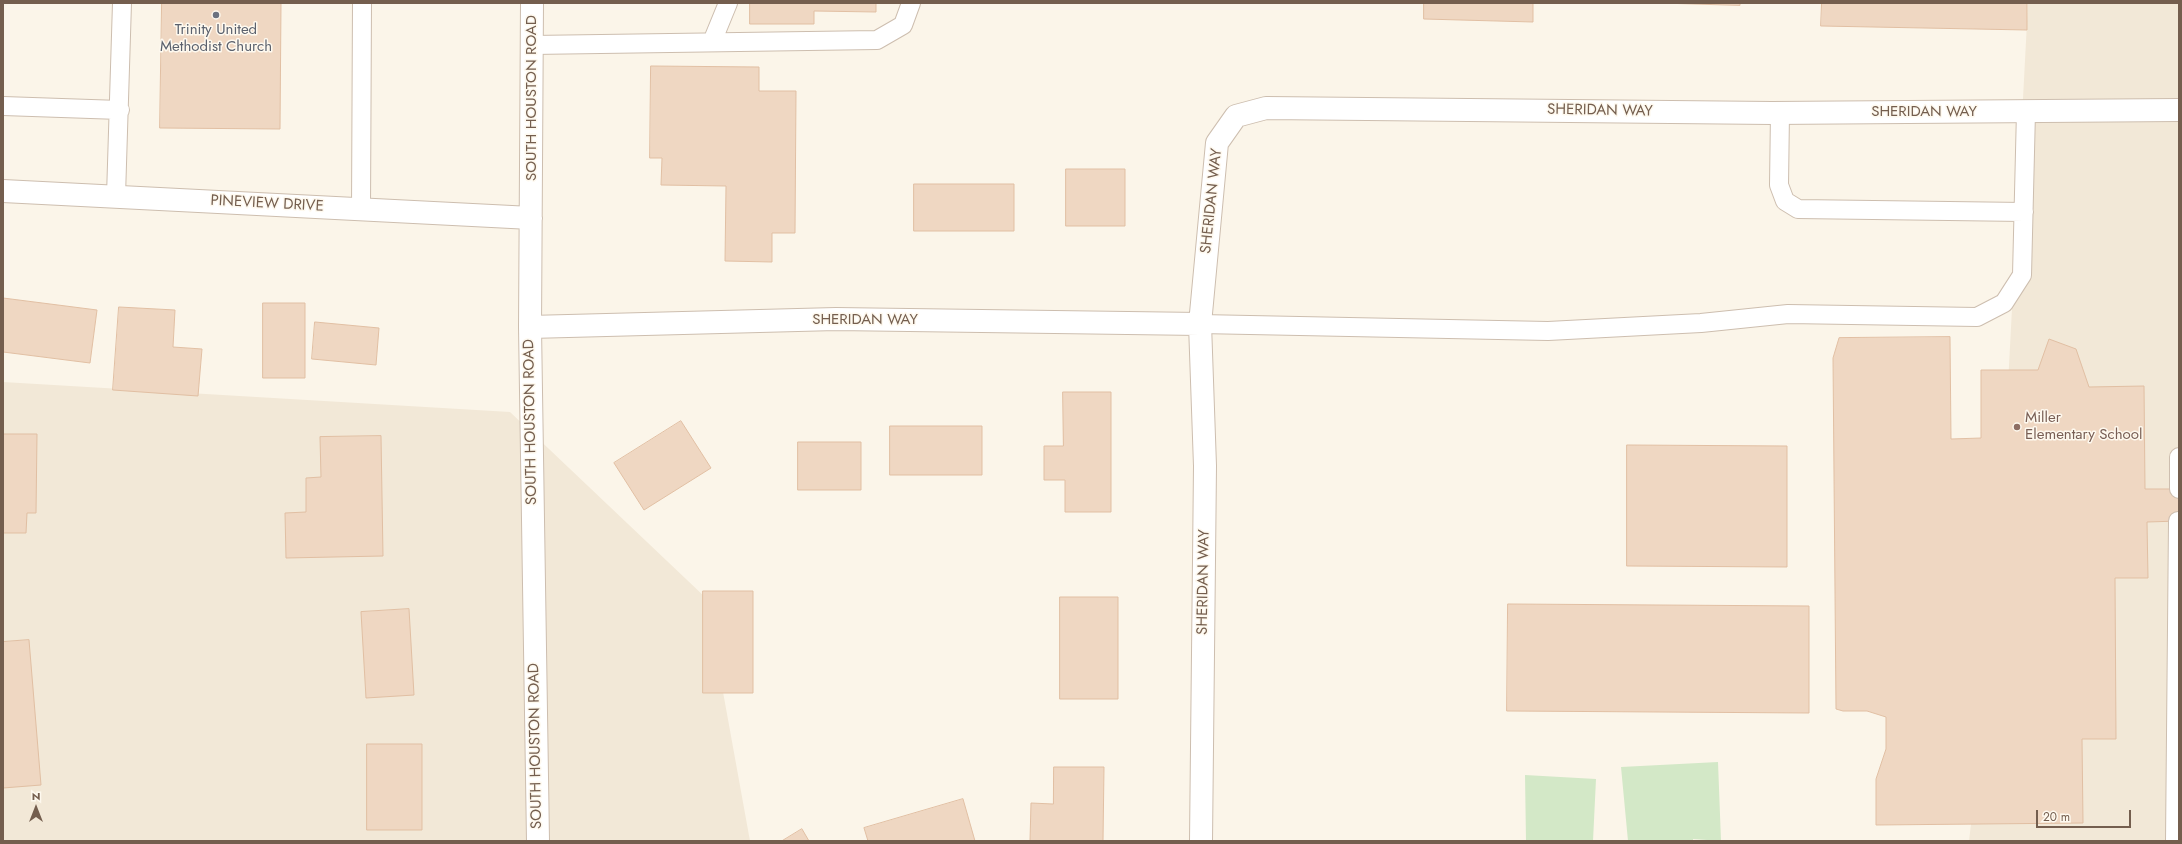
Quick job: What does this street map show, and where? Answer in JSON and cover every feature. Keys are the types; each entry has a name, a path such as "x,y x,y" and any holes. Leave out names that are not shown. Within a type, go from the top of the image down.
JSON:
{"street":[{"name":"SOUTH HOUSTON ROAD","path":"532,3 530,327 538,841"},
{"name":"SHERIDAN WAY","path":"1201,841 1205,466 1200,324 1216,143 1236,116 1266,108 1780,113 2179,110"},
{"name":"PINEVIEW DRIVE","path":"3,191 531,218"},
{"name":"SHERIDAN WAY","path":"530,327 836,319 1200,324"}],"lane":[{"path":"116,196 120,110 122,3"},
{"path":"361,209 362,3"},
{"path":"712,42 728,3"},
{"path":"532,45 877,40 903,25 911,3"},
{"path":"3,106 120,110"},
{"path":"1200,324 1548,331 1701,323 1788,314 1977,317 2004,303 2022,275 2026,111"},
{"path":"1780,113 1779,185 1785,201 1798,209 2024,212"},
{"path":"2179,457 2179,489"},
{"path":"2175,841 2178,521"}],"shaded area":[{"path":"2028,3 2179,3 2179,841 1969,841 1996,614"},
{"path":"3,382 510,412 706,598 750,841 3,841"}],"green space":[{"path":"1718,762 1721,841 1693,839 1693,841 1628,841 1621,767"},
{"path":"1525,775 1596,779 1593,841 1526,841"}],"building":[{"path":"162,3 281,3 280,129 160,128"},
{"path":"750,3 876,3 876,12 814,11 814,24 750,24"},
{"path":"1424,3 1533,3 1533,22 1424,19"},
{"path":"1661,3 1740,3 1740,5"},
{"path":"1822,3 2027,3 2027,30 1821,26"},
{"path":"651,66 759,67 759,91 796,91 795,233 772,233 772,262 725,261 726,186 661,185 662,158 650,158"},
{"path":"1066,169 1125,169 1125,226 1066,226"},
{"path":"914,184 1014,184 1014,231 914,231"},
{"path":"3,298 97,310 90,363 3,352"},
{"path":"263,303 305,303 305,378 263,378"},
{"path":"119,307 175,310 173,347 202,349 198,396 113,390"},
{"path":"315,322 379,328 376,365 312,359"},
{"path":"1950,337 1951,439 1981,438 1981,370 2038,370 2049,339 2076,349 2089,387 2144,386 2145,489 2179,489 2179,521 2147,522 2148,578 2115,578 2116,739 2082,739 2083,823 1876,825 1876,779 1886,749 1886,717 1867,711 1843,711 1836,709 1833,358 1839,338"},
{"path":"1063,392 1111,392 1111,512 1065,512 1065,480 1044,480 1044,446 1063,446"},
{"path":"681,421 711,468 644,510 614,463"},
{"path":"890,426 982,426 982,475 890,475"},
{"path":"3,434 37,434 36,513 27,513 26,533 3,533"},
{"path":"381,436 383,556 286,558 285,513 306,512 306,478 321,477 320,437"},
{"path":"798,442 861,442 861,490 798,490"},
{"path":"1627,445 1787,446 1787,567 1627,566"},
{"path":"703,591 753,591 753,693 703,693"},
{"path":"1060,597 1118,597 1118,699 1060,699"},
{"path":"1508,604 1809,606 1809,713 1507,711"},
{"path":"409,609 414,695 366,698 361,612"},
{"path":"29,640 41,785 3,788 3,642"},
{"path":"367,744 422,744 422,830 367,830"},
{"path":"1054,767 1104,767 1103,841 1030,841 1031,803 1053,804"},
{"path":"963,799 975,841 868,841 864,828"},
{"path":"802,829 809,841 782,841"}],"place":[{"name":"Trinity United Methodist Church","path":"216,15"},
{"name":"Miller Elementary School","path":"2017,427"}]}
